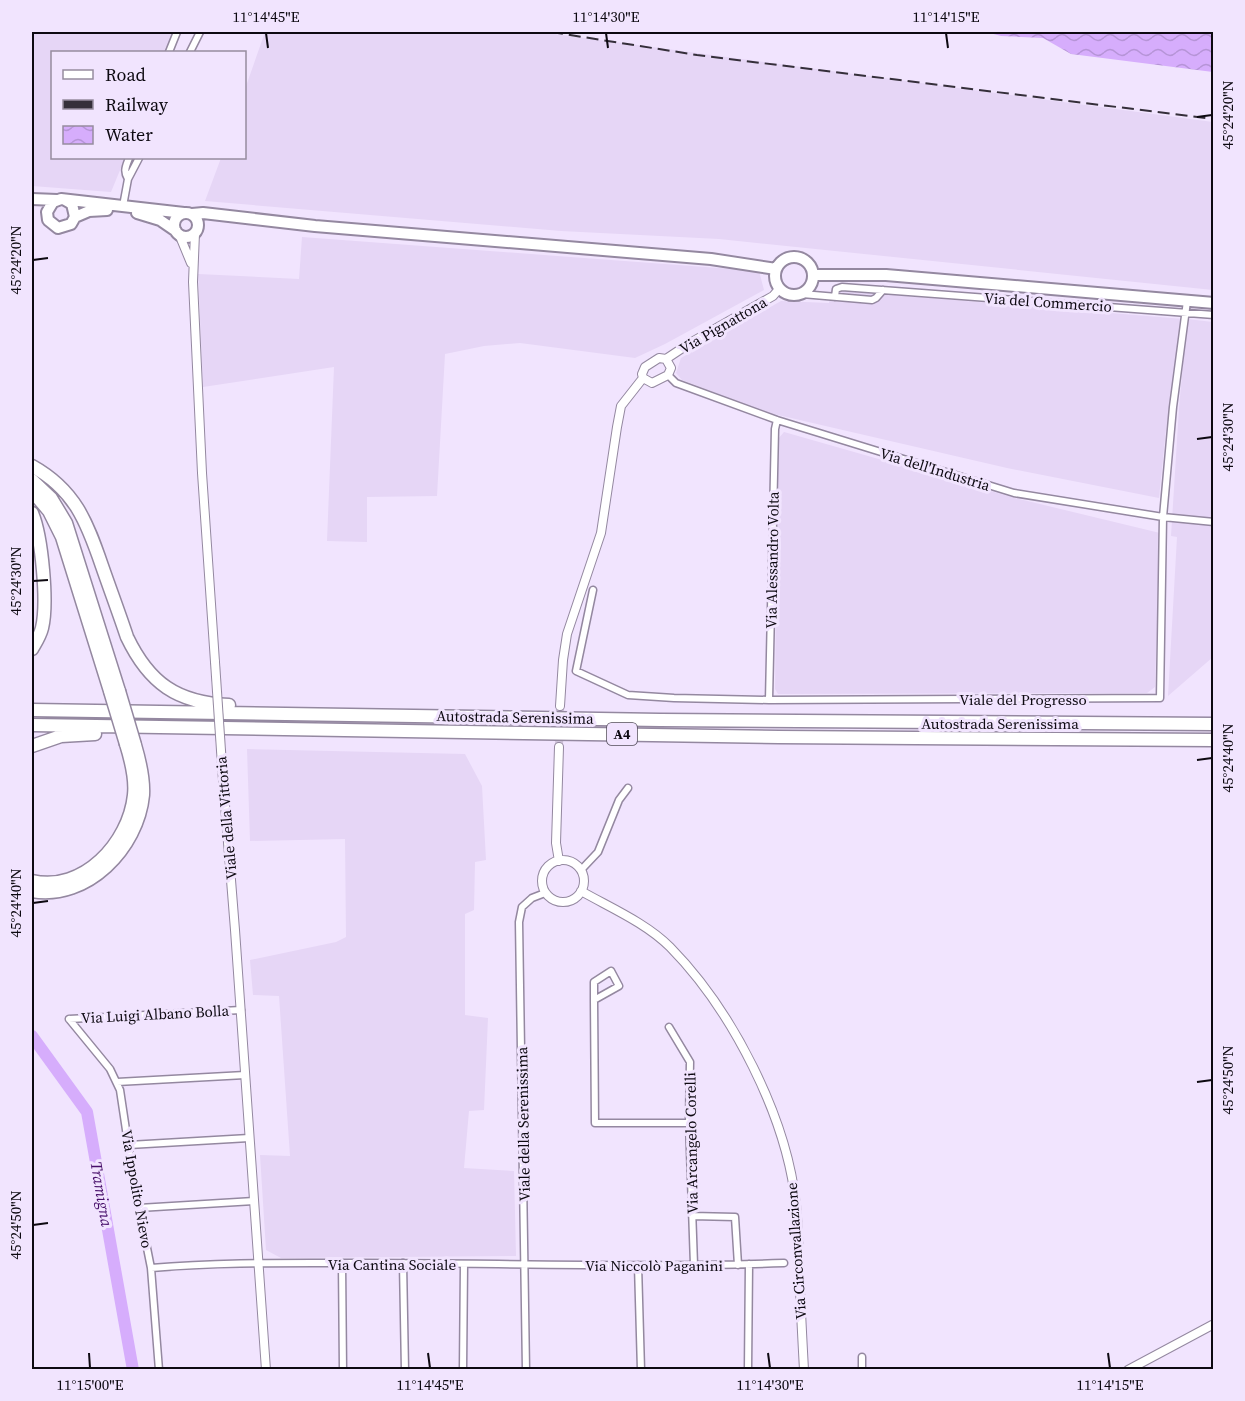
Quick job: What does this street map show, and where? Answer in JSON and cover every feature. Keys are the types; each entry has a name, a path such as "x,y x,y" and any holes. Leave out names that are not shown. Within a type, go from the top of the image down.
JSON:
{"highway":[{"path":"32,466 56,483 84,517 127,637 140,662 154,678 171,691 199,702 258,707 293,714"},
{"path":"32,480 51,498 66,523 114,691"},
{"path":"32,491 49,512 62,537 143,775 143,795 135,824 123,847 105,867 82,883 58,891 32,891"},
{"path":"32,513 40,538 44,613 42,629 32,649"},
{"name":"Autostrada Serenissima","path":"32,710 929,723 1214,724"},
{"name":"Autostrada Serenissima","path":"32,725 802,737 1214,740"},
{"path":"32,746 60,736 115,733 150,727"},
{"path":"32,881 46,883 76,876 97,863 118,839 127,824 135,793 131,745"}],"main road":[{"path":"32,199 711,260 776,269"},
{"path":"47,216 48,208 61,200"},
{"path":"61,200 72,204 75,217"},
{"path":"32,205 47,216 51,224 63,228 71,224 75,217 100,209 142,213 160,220 177,233 189,237 216,219 228,218"},
{"path":"177,233 174,225 176,218 188,214 197,219 196,231"},
{"path":"795,257 807,262 813,274 811,286 802,294 792,296 779,289 775,282 776,269 782,261 795,257"},
{"path":"813,274 886,275 1214,303"}],"street":[{"path":"169,51 177,32"},
{"path":"190,51 200,32"},
{"path":"128,179 125,168 129,159"},
{"path":"123,206 128,179 138,159"},
{"name":"Viale della Vittoria","path":"196,231 192,267 202,473 266,1370"},
{"name":"Viale della Vittoria","path":"177,233 192,267"},
{"name":"Via del Commercio","path":"835,297 836,289 842,287 1214,315"},
{"name":"Via Pignattona","path":"666,359 773,296 779,289"},
{"name":"Via del Commercio","path":"802,294 872,300 883,290"},
{"name":"Viale del Progresso","path":"593,590 576,671 628,695 769,700 1160,698 1163,518 1173,408 1187,300"},
{"path":"560,706 567,634 601,533 621,406 643,378 645,367 659,358 666,359 671,368 668,375 652,383 643,378"},
{"name":"Via dell'Industria","path":"668,375 676,383 777,420 1014,493 1163,518 1214,522"},
{"name":"Via Alessandro Volta","path":"769,700 777,420"},
{"path":"559,747 556,843 559,861"},
{"path":"581,870 598,852 619,800 628,788"},
{"path":"559,861 571,862 581,870 584,877 577,897 564,902 556,901 545,893 542,880 547,867 559,861"},
{"name":"Via Circonvallazione","path":"581,891 638,923 669,946 701,984 726,1020 761,1083 782,1134 796,1205 804,1370"},
{"name":"Viale della Serenissima","path":"526,1370 520,913 532,898 545,893"},
{"path":"594,1000 619,986 611,972 594,982 594,1000 595,1123 689,1123"},
{"name":"Via Luigi Albano Bolla","path":"69,1019 241,1010"},
{"name":"Via Ippolito Nievo","path":"69,1019 103,1059 117,1082 151,1268 258,1263"},
{"name":"Via Arcangelo Corelli","path":"669,1027 690,1062 689,1123 694,1265"},
{"path":"117,1082 245,1075"},
{"path":"129,1144 249,1138"},
{"path":"139,1208 254,1200"},
{"path":"692,1216 735,1217 738,1264"},
{"name":"Via Cantina Sociale","path":"258,1263 525,1265"},
{"path":"342,1263 343,1370"},
{"path":"403,1263 405,1370"},
{"name":"Via Niccolò Paganini","path":"525,1265 784,1263"},
{"path":"464,1264 464,1370"},
{"path":"748,1370 749,1264"},
{"path":"638,1265 640,1370"},
{"path":"151,1268 159,1370"},
{"path":"1128,1370 1214,1324"},
{"path":"1205,1329 1214,1334"},
{"path":"862,1357 862,1370"}],"shaded area":[{"path":"32,32 176,32 168,51 51,51 51,159 125,159 111,192 32,186"},
{"path":"265,32 540,32 1213,122 1213,290 719,239 561,231 205,201 221,159 246,159 246,86"},
{"path":"302,237 759,271 764,290 635,358 520,343 484,346 445,354 437,496 367,497 367,542 327,541 334,367 203,387 198,274 299,279"},
{"path":"831,290 1184,319 1166,429 1159,498 1007,468 765,412 682,380 676,373 681,358 781,301 829,303"},
{"path":"1187,319 1213,322 1213,657 1168,696 1177,537 1171,536"},
{"path":"784,432 1015,498 1160,533 1155,687 1147,693 778,694 775,689 778,439"},
{"path":"247,749 465,754 482,786 486,860 475,862 474,910 465,914 465,1015 488,1018 484,1110 469,1111 464,1168 514,1171 516,1256 281,1258 266,1250 260,1155 290,1156 279,996 253,995 250,960 336,942 346,937 345,839 250,841"}],"water":[{"path":"986,32 1213,32 1213,72 1071,54 1043,38 1001,36"}],"waterway":[{"name":"Tramigna","path":"32,1036 87,1112 133,1370"}],"tunnel":[{"path":"559,747 560,706"}],"railway":[{"path":"551,32 697,55 1214,119"}]}
